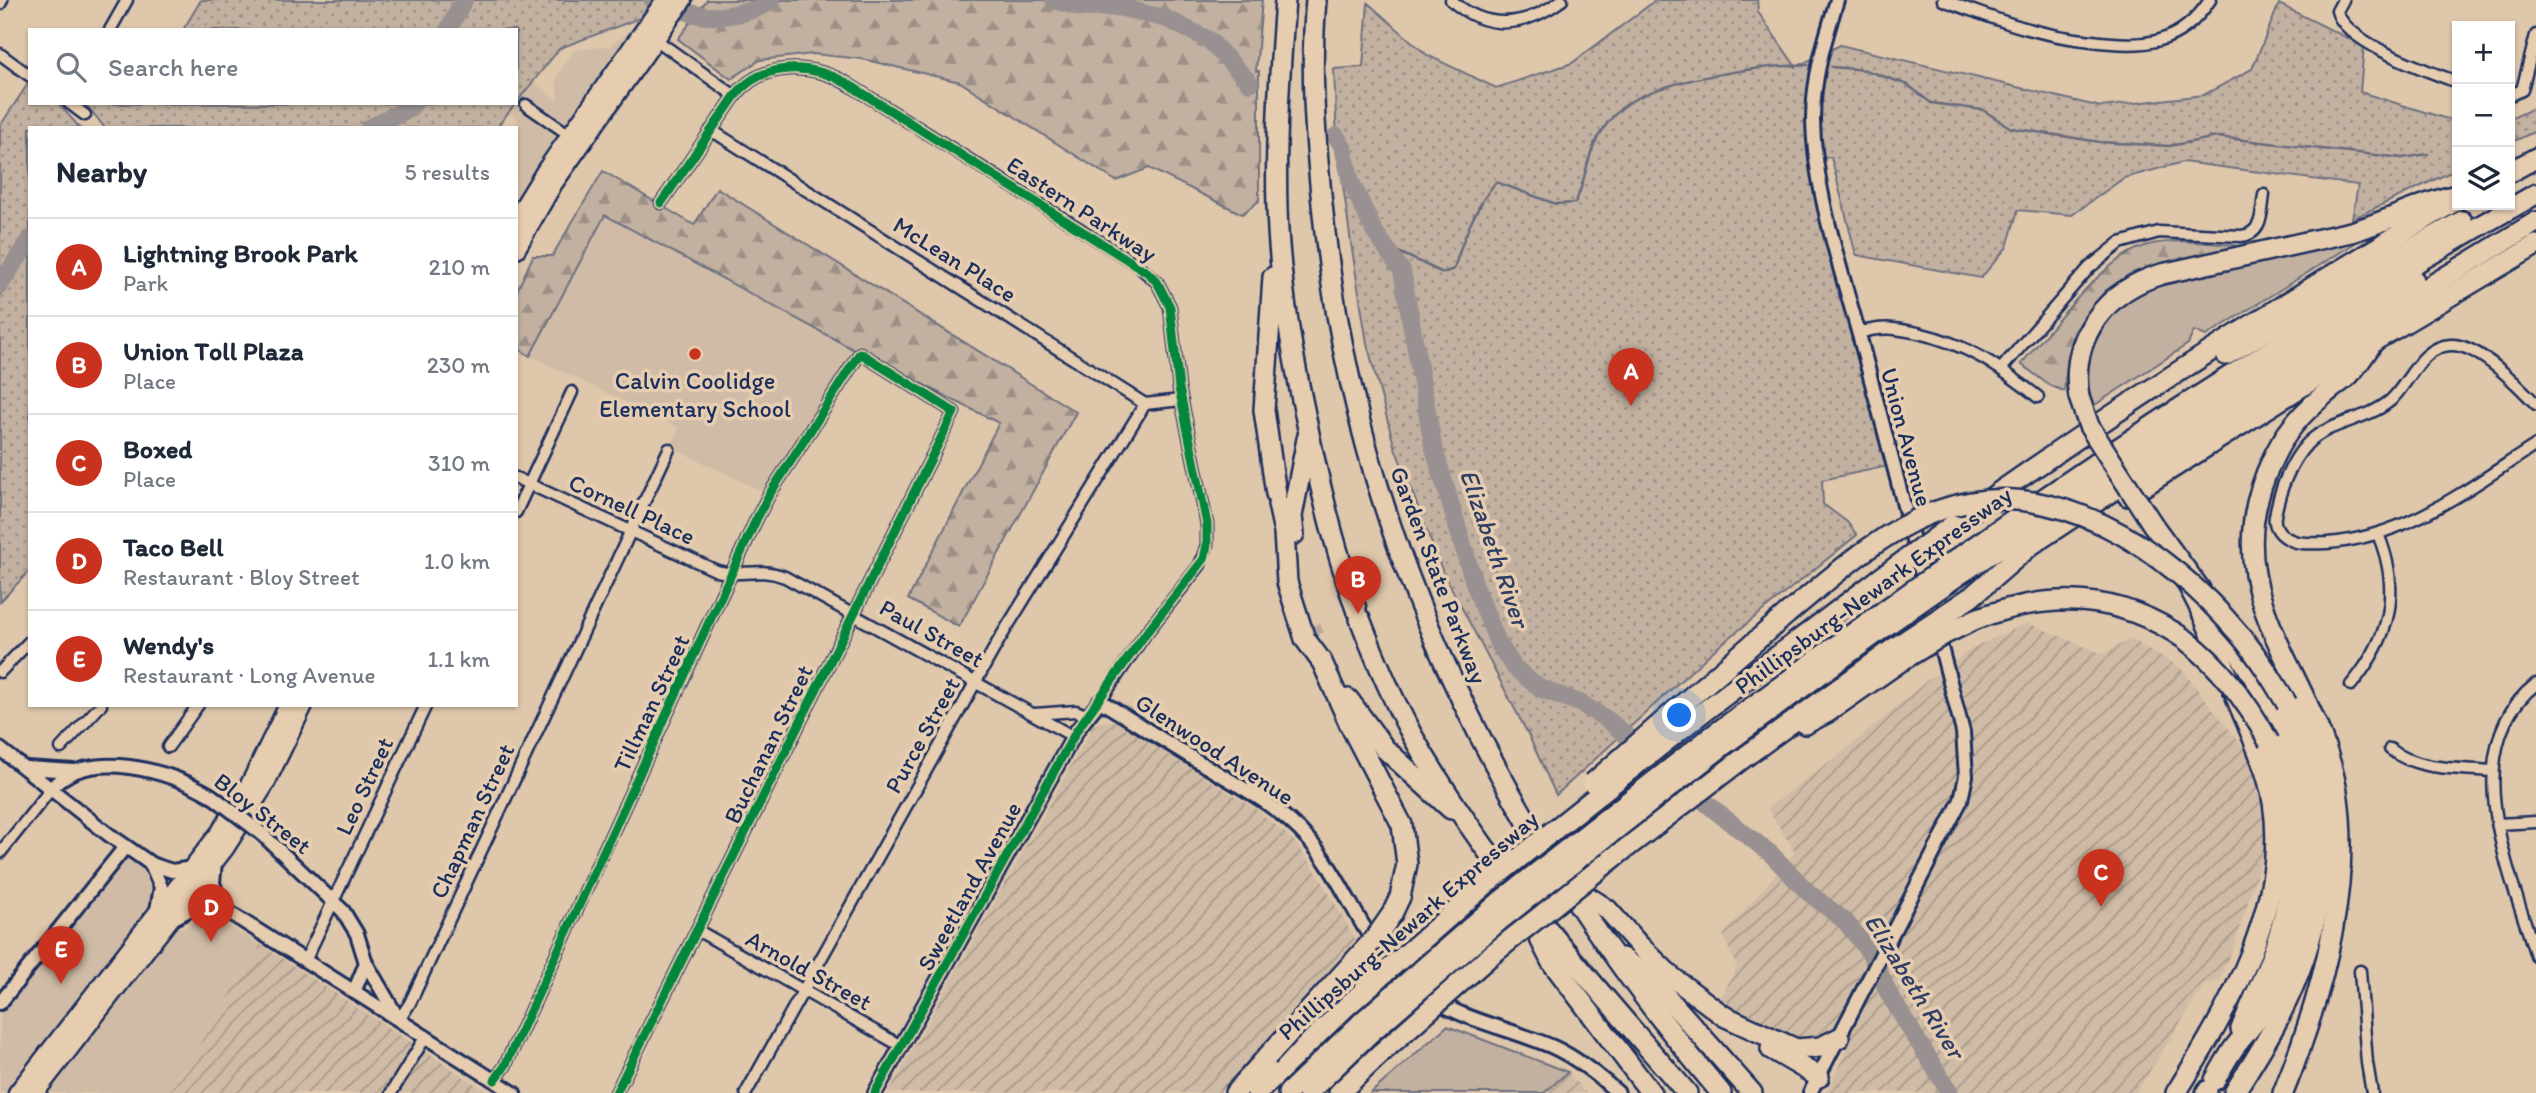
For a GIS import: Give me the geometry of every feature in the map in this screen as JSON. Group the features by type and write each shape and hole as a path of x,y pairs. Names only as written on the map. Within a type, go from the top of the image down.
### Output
{"highway":[{"path":"518,244 553,183 656,29 666,0"},
{"path":"518,217 571,136 682,0"},
{"path":"1285,0 1280,58 1277,210 1264,411 1284,533 1285,574 1305,639 1325,668 1385,749 1471,827"},
{"name":"Garden State Parkway","path":"1316,0 1314,71 1318,167 1328,261 1343,353 1359,422 1391,527 1415,593 1457,693 1487,751 1563,881 1662,1022 1721,1093"},
{"path":"2515,169 2536,158"},
{"path":"2515,194 2536,183"},
{"name":"Phillipsburg-Newark Expressway","path":"1288,1093 1719,740 1962,564 2102,458 2367,291 2536,194"},
{"path":"2203,1049 2239,979 2265,908 2274,860 2274,813 2265,771 2211,633 2191,590 2089,426 2079,397 2078,364 2088,331 2108,303 2136,284 2162,274 2351,232 2426,202 2452,196"},
{"name":"Phillipsburg-Newark Expressway","path":"1257,1093 1348,1005 1485,885 1694,719 1878,580 2107,416 2223,341 2452,203"},
{"path":"1277,210 1287,317 1330,530 1358,614 1412,733 1471,827 1511,882 1687,1093"},
{"path":"2001,490 2087,444 2334,290 2485,210"},
{"name":"Phillipsburg-Newark Expressway","path":"1962,564 2257,376 2404,286 2536,211"},
{"path":"1339,1093 1381,1053 1528,926 1746,756 1897,655 1971,597 2031,545 2389,311 2536,222"},
{"path":"1971,597 2374,341 2536,244"},
{"path":"2283,1093 2311,1016 2325,960 2336,906 2340,834 2338,799 2324,744 2270,629 2258,596 2253,561 2254,525 2267,473 2283,441 2320,397 2349,374 2374,341"},
{"path":"1235,1093 1376,937 1400,897 1407,864 1402,825 1358,742 1325,668 1298,581 1292,516 1308,431"},
{"path":"1485,885 1563,808 1787,614 1877,543 1924,516 1976,501 2008,500 2063,509 2095,521 2139,546 2170,567 2207,599 2264,666 2287,704 2310,751 2320,788 2325,839 2321,881 2308,941 2287,1001 2234,1093"},
{"path":"2153,525 2176,552 2202,592 2279,724 2296,766 2304,797 2307,835 2305,873 2291,943 2270,1000 2234,1048 2209,1088"},
{"path":"1897,655 1976,619 2025,603 2079,600 2132,611 2164,626 2186,640 2229,681 2253,713 2269,742 2286,786 2293,858 2283,919 2268,966 2234,1048"},
{"path":"34,1093 160,922 247,790 288,707"},
{"path":"18,1093 160,922 215,861 264,785 302,707"},
{"path":"2176,1093 2239,995 2263,947 2284,884 2291,828"},
{"path":"1563,881 1607,909 1672,977 1814,1085"},
{"path":"1511,882 1550,961 1651,1093"},
{"path":"1609,950 1650,978 1752,1093"},
{"path":"2271,1093 2293,1046 2325,960"},
{"path":"1724,1016 1796,1049 1815,1049 1839,1038"},
{"name":"Phillipsburg-Newark Expressway","path":"1308,1093 1367,1026"}],"street":[{"path":"111,28 127,0"},
{"path":"1451,0 1482,19 1516,22 1539,15 1562,0"},
{"name":"Union Avenue","path":"1814,1085 1961,800 1966,765 1965,744 1958,715 1839,264 1819,176 1813,119 1817,76 1837,0"},
{"path":"1943,0 1958,2 2032,32 2132,45 2159,41 2184,29 2198,17 2210,0"},
{"path":"2343,0 2337,10 2345,25 2389,56 2452,80"},
{"path":"656,29 735,96"},
{"path":"2515,93 2522,90 2536,35"},
{"path":"0,54 28,75"},
{"name":"Eastern Parkway","path":"661,203 747,82 773,70 811,70 835,77 1147,272 1157,282 1170,307 1181,400 1207,524 1206,552 1196,571 1146,633 1100,701"},
{"path":"72,105 85,115"},
{"path":"526,105 571,136"},
{"name":"McLean Place","path":"711,130 1145,404"},
{"path":"2001,369 2089,268 2110,250 2133,238 2159,232 2241,236 2251,234 2259,226 2264,195"},
{"path":"1858,332 1878,327 1940,338 1972,351 2038,397"},
{"path":"2536,404 2513,380 2474,352 2457,345 2434,349 2423,358 2402,389 2388,402 2321,434 2298,454 2288,473 2274,519 2277,529 2284,537 2295,542 2344,541 2378,534 2435,510 2536,445"},
{"name":"Buchanan Street","path":"616,1093 954,412 860,353"},
{"name":"Tillman Street","path":"495,1080 505,1066 769,495 860,353"},
{"path":"518,508 572,392"},
{"path":"1145,404 1181,400"},
{"name":"Purce Street","path":"746,1093 1006,628 1145,404"},
{"name":"Chapman Street","path":"400,1020 669,449"},
{"name":"Cornell Place","path":"518,479 717,571 732,573"},
{"path":"2351,685 2376,650 2389,612 2389,572 2378,534"},
{"name":"Paul Street","path":"732,573 761,570 772,572 854,614 1074,737"},
{"path":"0,672 28,643"},
{"path":"2536,684 2521,697 2507,718 2497,746 2493,771 2497,824 2536,956"},
{"name":"Sweetland Avenue","path":"875,1093 1074,737 1100,701"},
{"name":"Glenwood Avenue","path":"1100,701 1256,796 1300,830 1334,872 1378,950 1412,985 1462,1016 1562,1052 1591,1070 1618,1093"},
{"path":"61,748 99,707"},
{"path":"168,747 197,707"},
{"name":"Leo Street","path":"305,961 425,707"},
{"path":"1031,713 1042,715 1076,712 1088,716"},
{"path":"0,749 125,847 151,864 172,871 194,868"},
{"path":"2390,749 2418,763 2493,771"},
{"name":"Bloy Street","path":"25,768 74,771 99,766 149,770 183,781 212,796 261,833 334,901 354,928 366,963 400,1020"},
{"path":"0,853 60,779 74,771"},
{"path":"2497,824 2536,822"},
{"path":"0,1003 125,847"},
{"path":"215,861 213,883 222,908"},
{"path":"151,864 161,887 160,922 195,906 207,904 222,908"},
{"name":"Bloy Street","path":"222,908 514,1093"},
{"name":"Arnold Street","path":"696,930 901,1046"},
{"path":"354,992 366,963"},
{"path":"2360,971 2372,1093"},
{"path":"391,1093 426,1036"}],"shaded area":[{"path":"634,29 518,197 518,126 514,126 518,120 509,113 534,82 558,101 556,77 574,50 609,46"},
{"name":"Calvin Coolidge Elementary School","path":"605,215 853,345 860,353 769,495 671,447 679,428 530,356"},
{"path":"2028,623 2103,654 2131,639 2181,668 2249,755 2256,771 2266,816 2266,845 2235,943 2219,981 2205,984 2136,1093 1826,1093 1852,1038 1795,1042 1718,1003 1737,967 1723,935 1795,852 1767,808 1845,750 1928,680 1978,645"},
{"path":"1102,721 1114,721 1256,809 1294,841 1318,874 1356,940 1220,1093 888,1093 1093,726"},
{"path":"125,847 151,864 160,898 18,1093 0,1093 0,1004"},
{"path":"199,917 218,920 261,945 169,1093 34,1093 165,926 185,928"},
{"path":"261,945 489,1093 169,1093"},
{"path":"1568,1072 1586,1093 1544,1093"}],"green space":[{"path":"201,0 653,0 640,18 560,48 518,100 518,28 184,28"},
{"path":"707,0 1262,0 1256,71 1259,71 1259,201 1242,214 1149,168 1116,181 960,82 862,59 813,54 760,60 731,79 678,39"},
{"path":"1656,0 1757,0 1758,12 1796,67 1840,45 2101,107 2204,95 2252,69 2279,4 2364,46 2360,92 2452,120 2452,171 2352,219 2358,185 2183,162 2124,178 2072,215 2018,210 2007,247 1981,278 1856,255 1831,157 1817,159 1893,465 1822,480 1823,504 1847,522 1857,535 1713,651 1556,795 1528,734 1442,570 1394,445 1367,343 1351,243 1337,142 1334,69 1363,67 1368,3 1427,55 1496,88 1572,63"},
{"path":"28,84 28,105 60,105 78,126 28,126 28,572 0,602 0,126"},
{"path":"87,105 514,105 498,126 103,126"},
{"path":"2536,107 2536,131 2515,141 2515,117"},
{"path":"603,171 694,225 717,188 1076,412 959,627 908,599 999,423 860,353 605,215 530,356 518,348 518,289 533,256 552,256"},
{"path":"2359,238 2360,240 2206,336 2194,331 2188,344 2090,408 2085,374 2090,345 2114,308 2147,286"},
{"path":"2180,241 2234,245 2238,249 2158,265 2130,274 2105,291 2074,332 2064,391 2049,385 2021,364 2077,298 2110,266 2147,245"},
{"path":"1447,1026 1568,1072 1544,1093 1371,1093"}],"waterway":[{"name":"Elizabeth River","path":"449,28 464,0"},
{"name":"Elizabeth River","path":"653,0 707,16 750,11 772,0"},
{"name":"Elizabeth River","path":"1054,0 1082,8 1119,7 1167,19 1209,40 1250,83"},
{"path":"1384,245 1443,273 1454,269 1470,223 1496,182 1556,204 1575,203 1598,137 1612,118 1630,102 1668,86 1716,75 1808,65"},
{"path":"1832,67 1865,70 1908,85 1931,103 1983,110 2011,128 2100,142 2169,146 2217,137 2402,158 2428,154"},
{"name":"Elizabeth River","path":"373,126 412,105"},
{"name":"Elizabeth River","path":"1336,136 1343,147 1351,182 1374,231 1402,271 1433,445 1475,586 1498,643 1514,667 1528,679 1542,689 1580,703 1608,720 1771,854 1809,893 1846,922 1870,953 1890,996 1950,1093"},
{"name":"Elizabeth River","path":"0,285 28,242"}],"tunnel":[{"path":"1311,627 1315,636"}],"cycle path":[{"path":"661,203 735,96 746,85 773,71 804,69 819,72 848,84 1147,272 1157,282 1170,307 1179,388 1207,524 1204,559 1146,633 1077,730 875,1093"},
{"path":"495,1080 505,1066 756,520 769,495 860,353 954,412 616,1093"}],"place":[{"name":"Calvin Coolidge Elementary School","path":"695,354"},
{"name":"Lightning Brook Park","path":"1631,406"},
{"name":"Union Toll Plaza","path":"1358,614"},
{"name":"Boxed","path":"2101,907"},
{"name":"Taco Bell","path":"211,942"},
{"name":"Wendy's","path":"61,984"}]}
